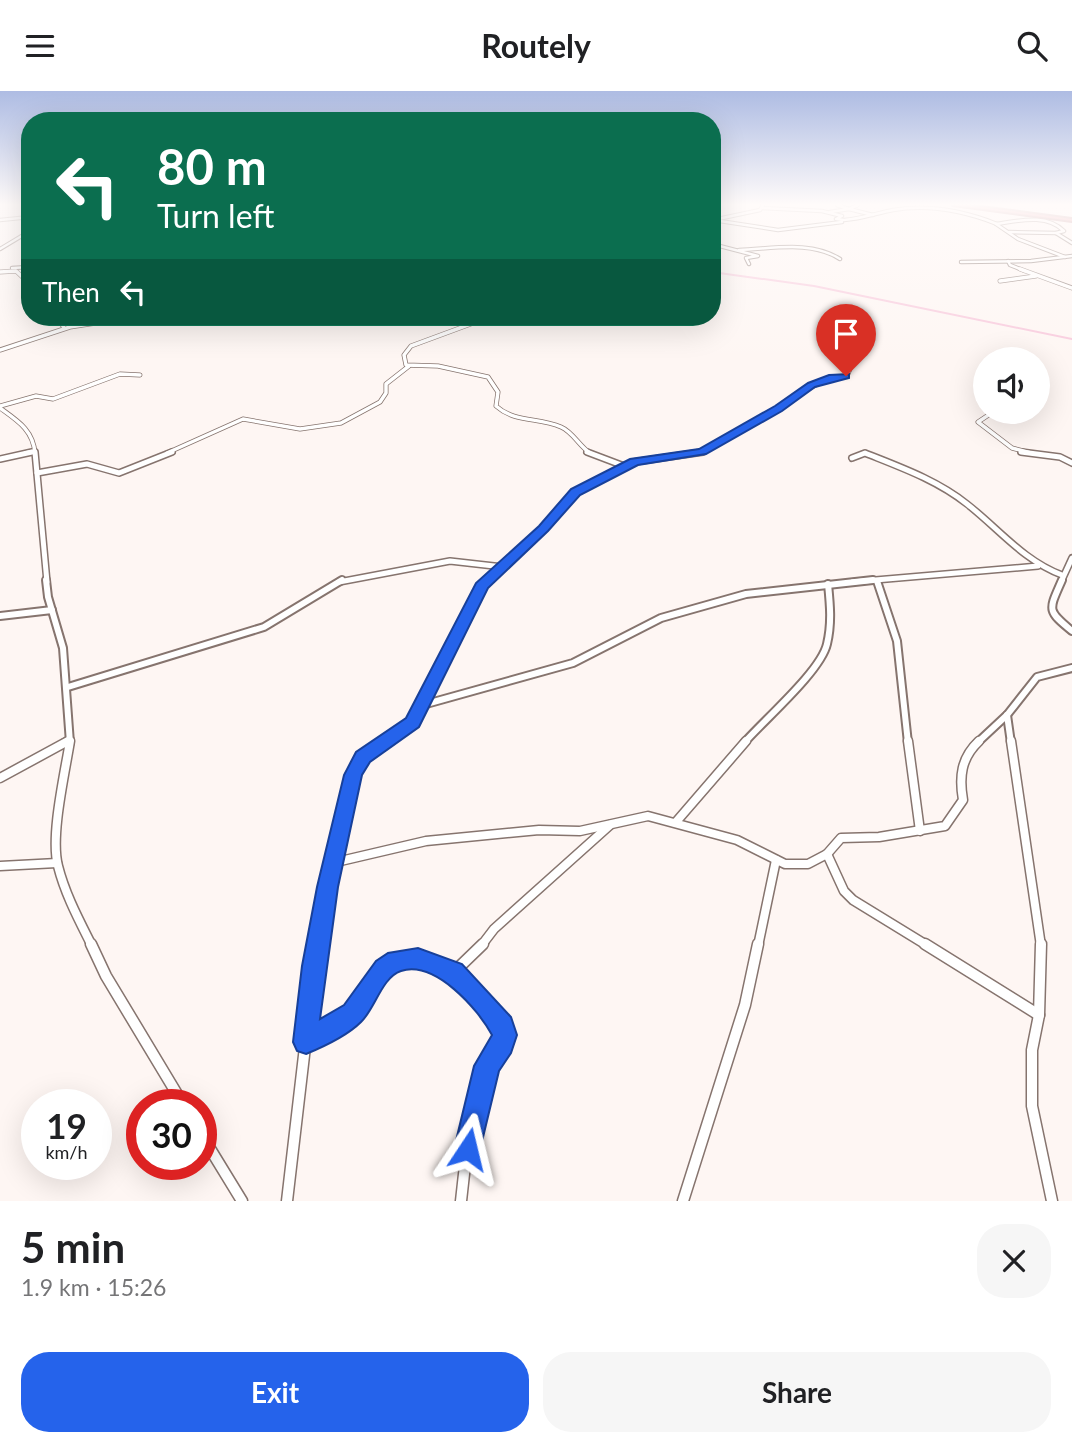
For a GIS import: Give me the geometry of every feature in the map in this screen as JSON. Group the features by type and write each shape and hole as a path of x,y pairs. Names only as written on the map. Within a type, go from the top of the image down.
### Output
{"street":[{"path":"749,264 746,258 753,257"},
{"path":"961,262 1069,257"},
{"path":"1008,261 1010,265 1072,288"},
{"path":"0,270 21,268"},
{"path":"0,270 21,268"},
{"path":"12,269 21,274"},
{"path":"1000,281 1038,275"},
{"path":"0,350 77,326"},
{"path":"409,366 404,358 411,346 465,326"},
{"path":"287,1201 313,966 344,802 363,757 413,723 419,706 450,654 481,586 544,529 575,492 624,466 702,452 779,408 812,385 829,378 847,376 855,359"},
{"path":"37,473 77,463 104,465 119,473 243,419 300,429 341,423 380,402 386,393 386,384 409,366 438,366 488,377 498,392 496,406 501,411 523,420 560,427 570,433 582,448 624,466"},
{"path":"0,407 36,395 53,399 123,374 140,375"},
{"path":"0,407 31,432 35,451 46,584 63,648 68,687 69,740 58,824 57,863 72,906 106,976 174,1089"},
{"path":"983,424 992,428 1002,442 1027,454 1065,459 1072,463"},
{"path":"0,459 35,451"},
{"path":"852,458 865,453 918,474 964,501 1038,566 1062,575"},
{"path":"1072,558 1062,575 1050,611 1072,631"},
{"path":"68,687 264,627 345,578 450,561 503,567"},
{"path":"419,706 573,663 671,614 764,590 1038,566"},
{"path":"877,580 894,627 906,702 908,774 920,831"},
{"path":"676,822 751,734 796,690 827,647 831,618 828,584"},
{"path":"0,616 52,610"},
{"path":"332,863 426,841 539,829 580,831 648,816 737,841 776,860 808,864 827,853 841,838 920,831 945,826 963,800 960,769 972,748 1007,715 1037,677 1072,669"},
{"path":"1007,715 1041,941 1039,1014 1032,1050 1032,1106 1052,1201"},
{"path":"0,778 69,740"},
{"path":"454,972 480,948 494,929 612,824"},
{"path":"827,853 844,891 853,900 1039,1014"},
{"path":"683,1201 745,1005 776,860"},
{"path":"0,866 57,863"},
{"path":"306,1042 352,1014 384,969 396,961 418,959 454,972 502,1026 504,1035 502,1044 487,1066 476,1107 461,1201"},
{"path":"217,1160 242,1201"}],"waterway":[{"path":"721,273 814,286 1072,339"}],"route":[{"path":"468,1149 487,1066 502,1044 504,1035 502,1026 454,972 418,959 396,961 384,969 361,1005 352,1014 306,1042 313,966 332,863 339,842 344,802 353,775 363,757 413,723 434,678 450,654 481,586 522,546 544,529 575,492 628,464 702,452 779,408 812,385 829,378 846,376"}]}
